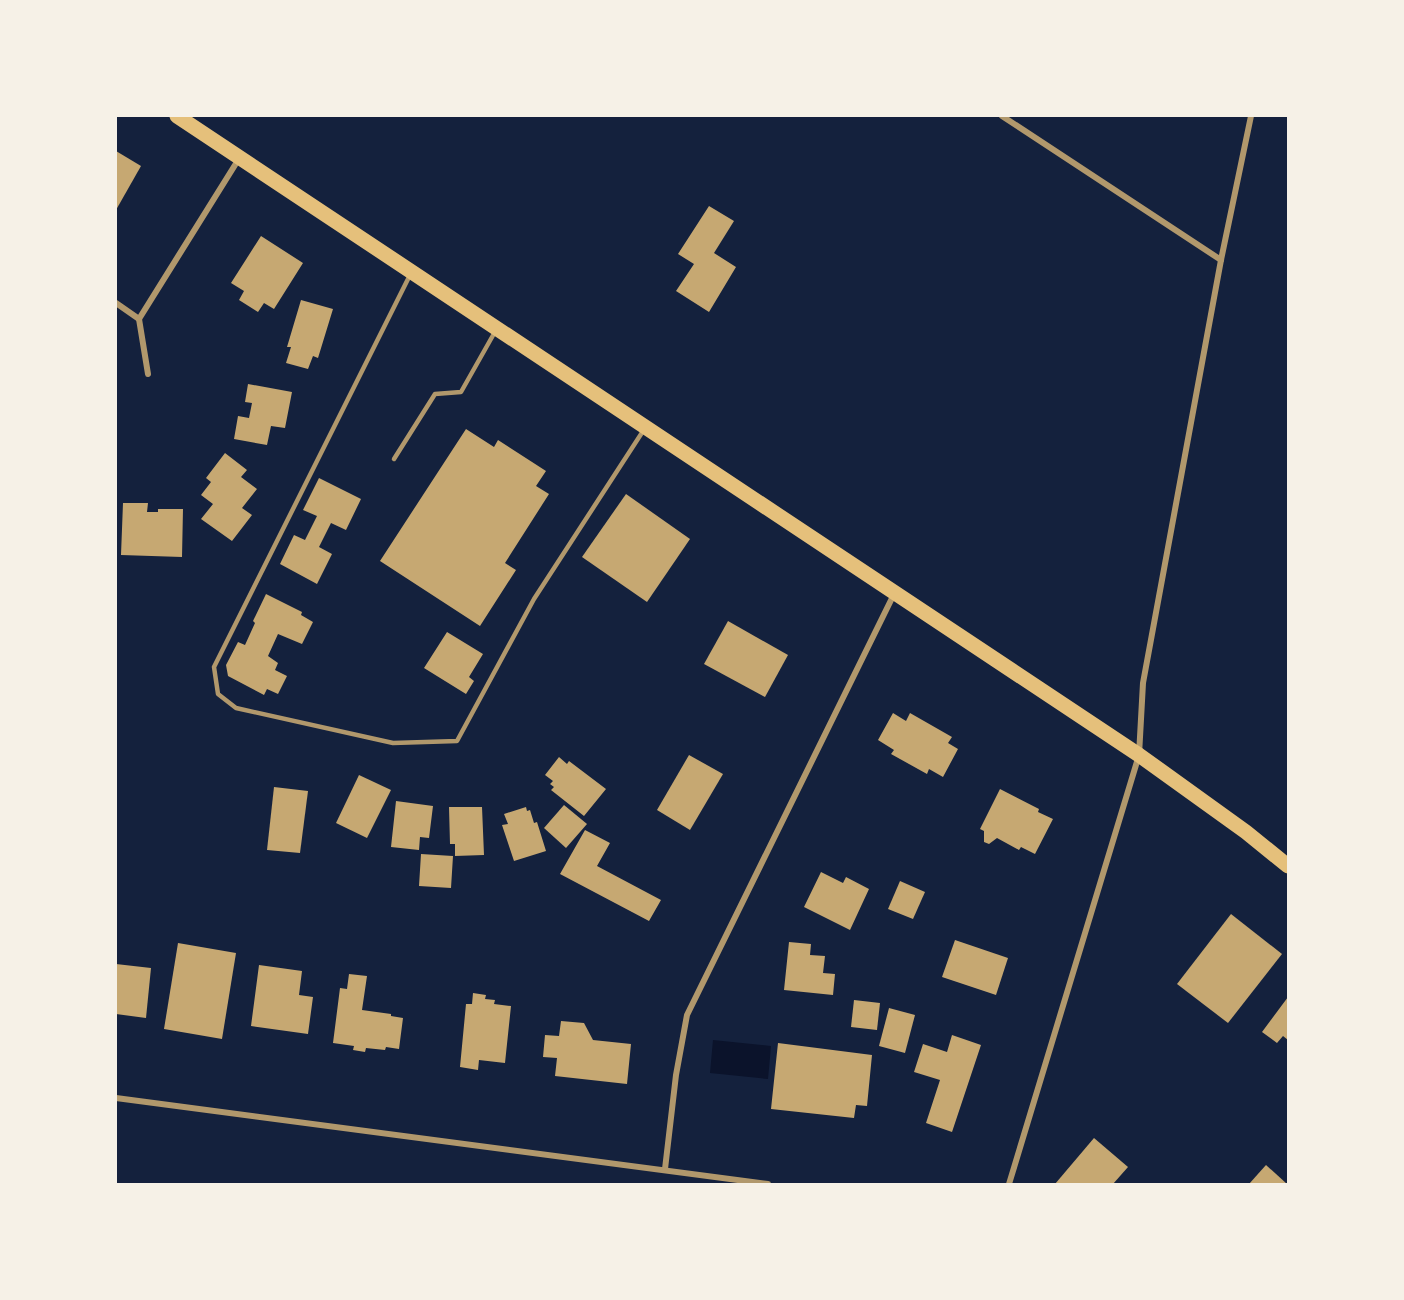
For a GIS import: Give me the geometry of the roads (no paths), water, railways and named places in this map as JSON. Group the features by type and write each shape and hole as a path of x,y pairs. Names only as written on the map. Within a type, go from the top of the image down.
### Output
{"main road":[{"path":"177,116 1139,755 1246,832 1288,866"}],"street":[{"path":"1002,116 1221,260"},
{"path":"1009,1185 1139,755 1143,683 1221,260 1251,116"},
{"path":"148,374 139,319 240,156"},
{"path":"116,303 139,319"},
{"path":"665,1169 676,1075 687,1015 896,592"},
{"path":"116,1098 665,1169 768,1185"}],"lane":[{"path":"412,270 214,667 218,694 236,708 393,743 457,741 534,599 646,427"},
{"path":"394,459 435,394 460,392 497,328"}],"water":[{"path":"713,1040 771,1046 768,1079 710,1073"}]}
